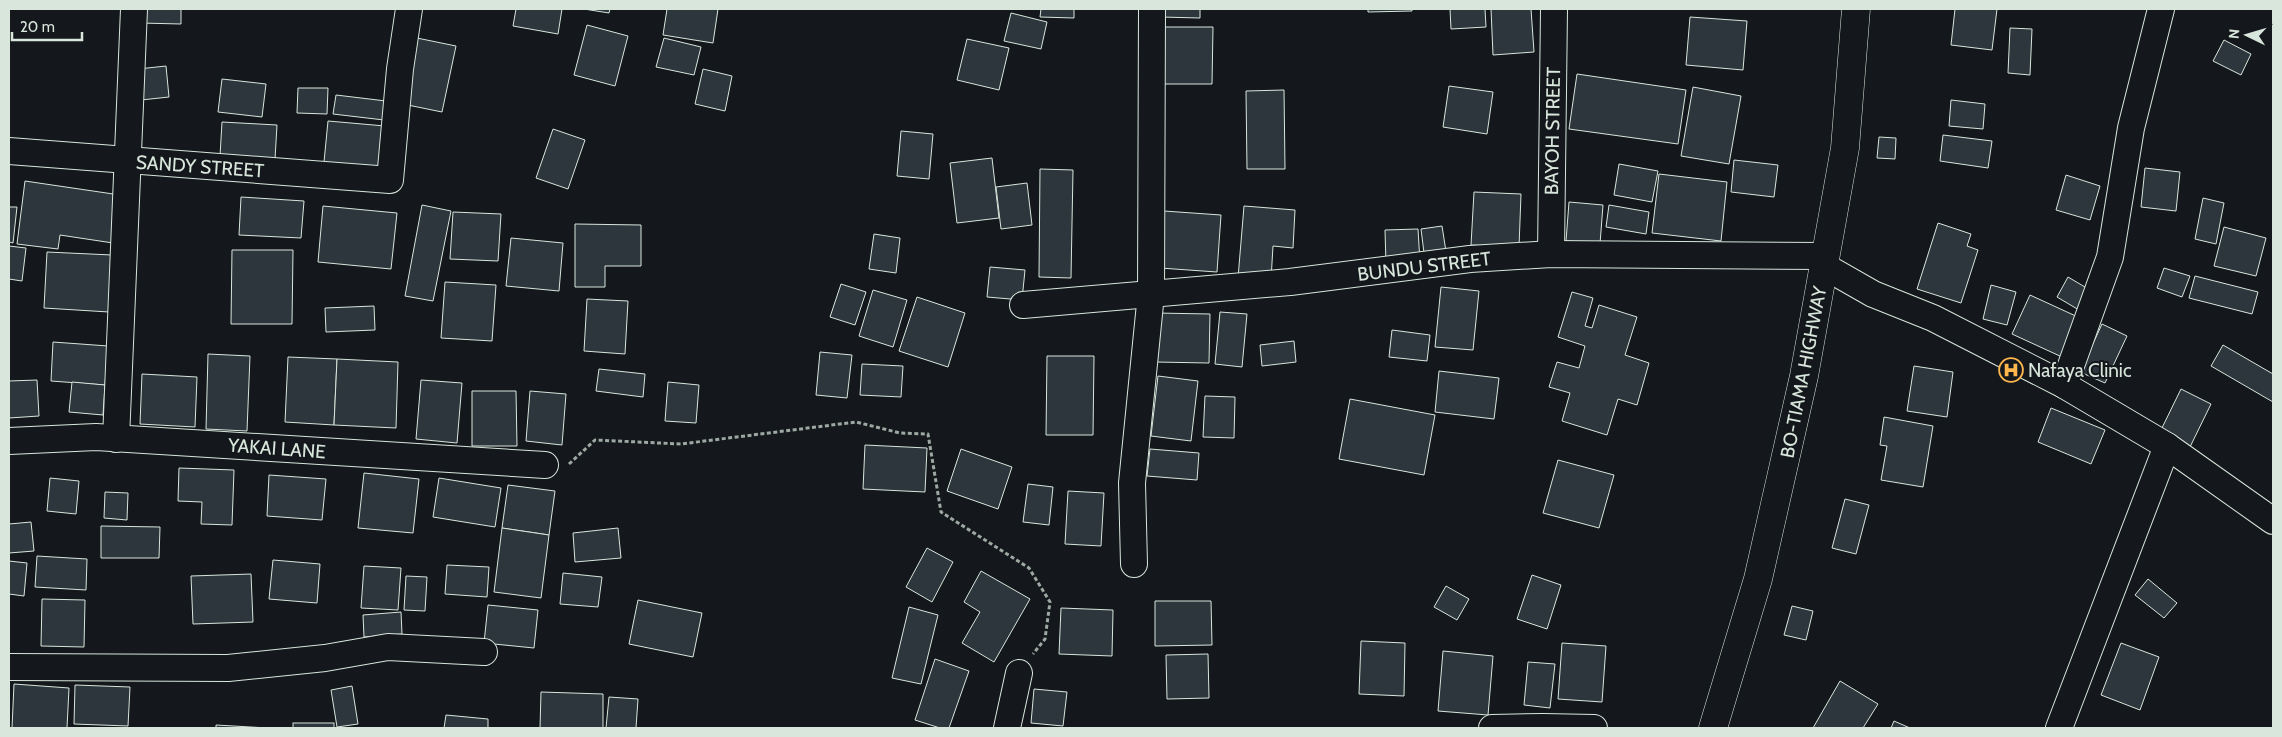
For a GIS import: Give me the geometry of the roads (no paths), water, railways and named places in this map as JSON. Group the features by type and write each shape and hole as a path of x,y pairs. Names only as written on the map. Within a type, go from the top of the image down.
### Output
{"highway":[{"name":"BO-TIAMA HIGHWAY","path":"1713,728 1758,579 1804,376 1845,148 1856,9"}],"street":[{"path":"116,439 134,9"},
{"name":"SANDY STREET","path":"9,151 390,180 400,69 409,9"},
{"path":"1134,564 1132,483 1151,294 1153,188 1152,9"},
{"name":"BAYOH STREET","path":"1551,254 1554,9"},
{"path":"2064,385 2110,257 2131,128 2161,9"},
{"name":"BUNDU STREET","path":"1023,305 1290,282 1470,259 1551,254 1825,261"},
{"path":"1825,261 1873,294 1933,318 2064,385 2167,446 2272,517"},
{"name":"YAKAI LANE","path":"9,441 96,437 544,465"},
{"path":"2059,728 2167,446"},
{"path":"9,667 228,668 326,658 388,647 484,652"},
{"path":"1007,728 1019,672"},
{"path":"1492,728 1544,726 1594,728"}],"place":[{"name":"Nafaya Clinic","path":"2011,370"}]}
